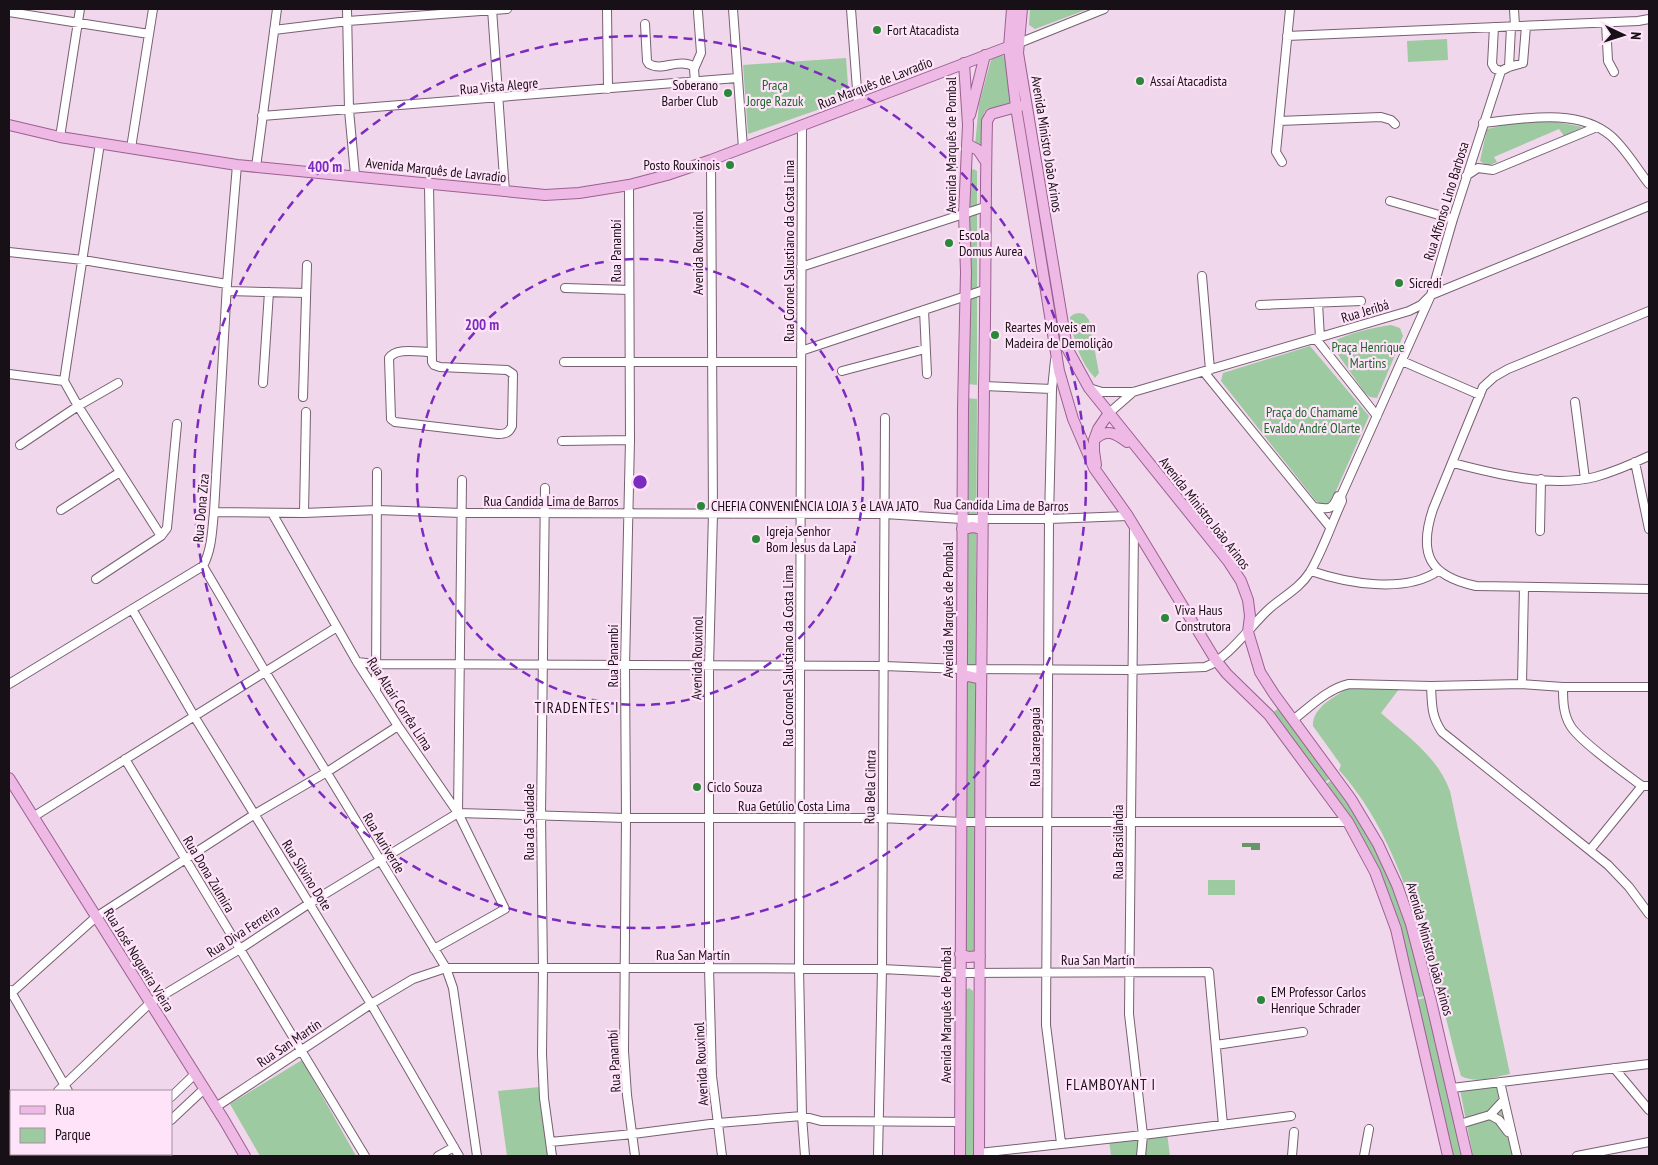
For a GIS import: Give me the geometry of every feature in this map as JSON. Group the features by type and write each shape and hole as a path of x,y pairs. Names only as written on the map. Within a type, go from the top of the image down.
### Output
{"main road":[{"path":"1012,9 1014,45"},
{"path":"1014,45 1022,9"},
{"path":"964,63 1014,45"},
{"name":"Avenida Ministro João Arinos","path":"1014,45 1018,53 1067,348 1089,388 1228,560 1241,581 1248,600 1250,616 1248,632 1260,672 1351,799 1388,864 1411,924 1442,1041 1467,1156"},
{"name":"Avenida Ministro João Arinos","path":"1014,45 1016,107 1055,350 1073,419 1094,468 1128,516 1216,661 1254,699 1280,731 1348,822 1364,852 1383,892 1396,929 1420,1027 1448,1156"},
{"path":"968,125 985,56"},
{"name":"Rua Marquês de Lavradio","path":"710,160 964,63"},
{"name":"Avenida Marquês de Pombal","path":"960,1156 964,214 968,125 964,63"},
{"path":"979,1155 981,524 988,117 997,112 1027,105"},
{"name":"Avenida Marquês de Lavradio","path":"9,125 60,137 237,165 545,195 579,194 629,185 710,160"},
{"path":"967,144 978,150 986,162"},
{"path":"1107,488 1097,468 1094,440 1098,429 1109,413"},
{"path":"1094,440 1103,433 1112,432 1140,452"},
{"path":"962,499 970,501 982,499"},
{"path":"962,524 973,527 981,524"},
{"path":"962,651 981,650"},
{"path":"962,674 968,676 981,674"},
{"path":"1280,731 1293,720"},
{"name":"Rua José Nogueira Vieira","path":"9,778 245,1156"},
{"path":"961,804 968,806 980,803"},
{"path":"961,827 973,831 980,828"},
{"path":"960,954 968,957 980,956"},
{"path":"960,978 968,981 980,978"},
{"path":"1420,1027 1427,1026 1433,1029 1439,1034 1442,1041"},
{"path":"1438,1110 1446,1122 1460,1124"}],"street":[{"path":"60,137 80,9"},
{"path":"131,148 153,9"},
{"path":"256,167 277,9"},
{"path":"346,9 348,21 349,110 355,175"},
{"path":"274,30 348,21 507,9"},
{"path":"607,9 608,89"},
{"path":"733,9 743,148"},
{"path":"851,9 858,103"},
{"path":"1014,45 1104,9"},
{"path":"1282,162 1276,152 1290,9"},
{"path":"1509,67 1514,9"},
{"path":"493,10 505,192"},
{"path":"9,12 149,34"},
{"path":"695,82 695,67 700,53 698,12"},
{"path":"1287,36 1606,23 1649,19"},
{"path":"1606,23 1608,61 1614,72"},
{"path":"645,24 648,64 657,67 684,62 695,67"},
{"path":"1494,27 1492,64 1500,74 1509,67 1523,63 1526,26"},
{"name":"Rua Affonso Lino Barbosa","path":"1216,661 1248,632 1270,608 1300,586 1311,570 1342,502 1341,496 1431,295 1466,177 1500,74"},
{"name":"Rua Vista Alegre","path":"262,116 737,78"},
{"path":"1279,121 1381,117 1391,120 1395,124"},
{"path":"1483,123 1547,117 1572,120 1597,127 1618,144 1649,184"},
{"name":"Rua Coronel Salustiano da Costa Lima","path":"802,125 799,968 802,1116 806,1156"},
{"path":"1466,177 1478,168 1493,170 1597,127"},
{"path":"100,143 64,381 161,536"},
{"name":"Avenida Rouxinol","path":"710,160 713,513 709,666 709,968 712,1076 722,1156"},
{"name":"Rua Dona Ziza","path":"203,566 208,558 211,546 214,512 227,287 237,165"},
{"path":"429,184 432,362 440,367 507,370 513,374 512,426 510,431 498,434 391,420 389,358 392,353 397,352 431,352"},
{"name":"Rua Panambí","path":"629,185 630,440 625,666 624,1051 635,1156"},
{"path":"1390,201 1453,219"},
{"name":"Rua Jeribá","path":"1133,392 1409,311 1420,305 1431,295 1649,206"},
{"path":"801,267 985,207"},
{"path":"9,252 83,260 227,287 269,292 306,293"},
{"path":"303,398 306,265"},
{"path":"1202,276 1207,371 1330,527"},
{"path":"565,288 629,290"},
{"path":"801,351 984,290"},
{"path":"263,383 269,292"},
{"path":"1260,305 1361,301"},
{"path":"1318,303 1318,338 1377,416"},
{"path":"924,310 927,374"},
{"path":"1649,311 1494,376 1483,387 1427,527 1427,543 1430,557 1438,571 1462,583 1476,586 1649,589"},
{"path":"842,371 925,349"},
{"name":"Rua Jacarepaguá","path":"1055,350 1052,388 1049,519 1046,1025 1061,1143"},
{"path":"1402,361 1480,394"},
{"path":"564,362 801,362"},
{"path":"9,374 64,381"},
{"path":"20,445 78,406 118,383"},
{"path":"984,386 1052,388"},
{"path":"1089,388 1102,392 1133,392"},
{"path":"1109,413 1133,392"},
{"path":"1575,402 1586,478"},
{"path":"304,513 306,412"},
{"name":"Rua Bela Cintra","path":"878,1156 882,969 886,514 885,418"},
{"path":"96,580 161,536 167,528 177,424"},
{"path":"562,441 630,440"},
{"path":"1453,463 1498,474 1541,480 1566,480 1595,477 1649,456"},
{"path":"1635,462 1649,529"},
{"path":"61,510 120,472"},
{"path":"376,690 377,472"},
{"path":"458,814 462,480"},
{"path":"1540,531 1541,480"},
{"name":"Rua da Saudade","path":"545,488 541,816 542,1054 544,1098 552,1156"},
{"path":"1314,507 1330,508 1338,496 1341,496"},
{"name":"Rua Candida Lima de Barros","path":"214,512 304,513 377,510 462,513 886,514 962,524"},
{"name":"Rua Altair Corrêa Lima","path":"272,512 358,662 398,726 458,814 505,909 434,948"},
{"name":"Rua Candida Lima de Barros","path":"981,524 1128,516"},
{"name":"Rua Brasilândia","path":"1134,528 1131,670 1129,1014 1143,1135 1141,1156"},
{"path":"9,684 203,566"},
{"name":"Rua Auriverde","path":"203,566 446,968 453,988 477,1156"},
{"path":"1311,570 1355,583 1388,584 1428,578 1438,571"},
{"path":"1522,684 1524,587"},
{"name":"Rua Silvino Dote","path":"132,609 194,716 371,1004 459,1156"},
{"path":"33,817 338,628"},
{"path":"981,674 1048,670 1205,668 1216,661"},
{"path":"358,662 376,664 542,666 884,666 962,674"},
{"path":"1293,720 1325,694 1349,684 1431,686 1522,684 1649,687"},
{"path":"1431,686 1432,714 1442,732 1608,865 1629,887 1649,914"},
{"path":"1562,686 1564,708 1570,726 1584,740 1646,786 1590,850"},
{"path":"66,1088 10,992 96,917 185,858 327,772 398,726"},
{"name":"Rua Dona Zulmira","path":"125,759 366,1156"},
{"name":"Rua Getúlio Costa Lima","path":"458,814 626,818 882,818 961,827"},
{"name":"Rua Diva Ferreira","path":"66,1088 150,1003 240,949 380,860 458,814"},
{"path":"980,828 1047,822 1348,822"},
{"name":"Rua San Martín","path":"216,1107 371,1004 413,979 446,968 882,969 960,978"},
{"name":"Rua San Martín","path":"980,978 1046,973 1209,972 1216,1045"},
{"path":"1223,1125 1216,1045 1303,1032"},
{"path":"1452,1088 1649,1064"},
{"path":"1614,1068 1649,1110"},
{"path":"172,1096 195,1074"},
{"path":"1500,1082 1517,1156"},
{"path":"172,1119 204,1089"},
{"path":"1460,1124 1490,1115 1504,1100"},
{"path":"1490,1115 1499,1120 1511,1135"},
{"path":"550,1142 718,1123 802,1116 821,1121 960,1122"},
{"path":"979,1155 1061,1143 1143,1135 1291,1116"},
{"path":"1364,1156 1369,1129"},
{"path":"1292,1156 1294,1132"},
{"path":"1577,1156 1597,1154 1649,1142"},
{"path":"438,1156 454,1147"}],"green space":[{"path":"1030,9 1088,9 1035,29 1029,25"},
{"path":"1447,39 1448,60 1408,62 1407,41"},
{"path":"997,55 1003,55 1005,59 1011,104 987,109 984,113 983,152 975,145 979,104 991,60"},
{"name":"Praça Jorge Razuk","path":"846,58 849,99 748,134 743,65"},
{"path":"1531,121 1556,122 1583,127 1564,136 1559,129 1494,157 1497,162 1487,166 1480,161 1487,129"},
{"path":"973,169 977,171 977,385 968,384 969,172"},
{"path":"1079,313 1084,314 1089,320 1099,373 1095,378 1081,357 1073,334 1070,317"},
{"name":"Praça Henrique Martins","path":"1391,325 1400,328 1403,336 1377,398 1370,397 1365,393 1330,343 1360,331"},
{"name":"Praça do Chamamé Evaldo André Olarte","path":"1310,346 1369,416 1332,500 1324,506 1316,501 1221,381 1223,373"},
{"path":"967,398 977,399 974,952 964,952"},
{"path":"1347,689 1399,689 1381,713 1430,757 1438,767 1450,791 1510,1074 1479,1080 1461,1076 1437,984 1410,900 1392,854 1369,810 1339,770 1341,765 1313,726 1316,714 1320,708 1330,699"},
{"path":"1280,707 1332,777 1322,784 1271,714"},
{"path":"1334,778 1388,865 1429,995 1415,998 1385,890 1324,786"},
{"path":"1208,880 1235,880 1235,895 1208,895"},
{"path":"969,988 973,991 973,1156 963,1156 964,991"},
{"path":"1429,997 1465,1156 1451,1156 1416,1000"},
{"path":"302,1060 356,1156 260,1156 230,1104"},
{"path":"540,1087 549,1156 507,1156 498,1091"},
{"path":"1499,1087 1514,1156 1473,1156 1460,1090"},
{"path":"1167,1133 1170,1156 1111,1156 1109,1140"}],"shaded area":[{"path":"1242,843 1260,843 1260,850 1242,847"}],"place":[{"name":"Fort Atacadista","path":"877,30"},
{"name":"Assaí Atacadista","path":"1140,81"},
{"name":"Soberano Barber Club","path":"728,93"},
{"name":"Posto Rouxinois","path":"730,165"},
{"name":"Escola Domus Aurea","path":"949,243"},
{"name":"Sicredi","path":"1399,283"},
{"name":"Reartes Moveis em Madeira de Demolição","path":"995,335"},
{"name":"CHEFIA CONVENIÊNCIA LOJA 3 e LAVA JATO","path":"701,506"},
{"name":"Igreja Senhor Bom Jesus da Lapa","path":"756,539"},
{"name":"Viva Haus Construtora","path":"1165,618"},
{"name":"Ciclo Souza","path":"697,787"},
{"name":"EM Professor Carlos Henrique Schrader","path":"1261,1000"}],"district":[{"name":"TIRADENTES I","path":"577,708"},
{"name":"FLAMBOYANT I","path":"1111,1085"}]}
